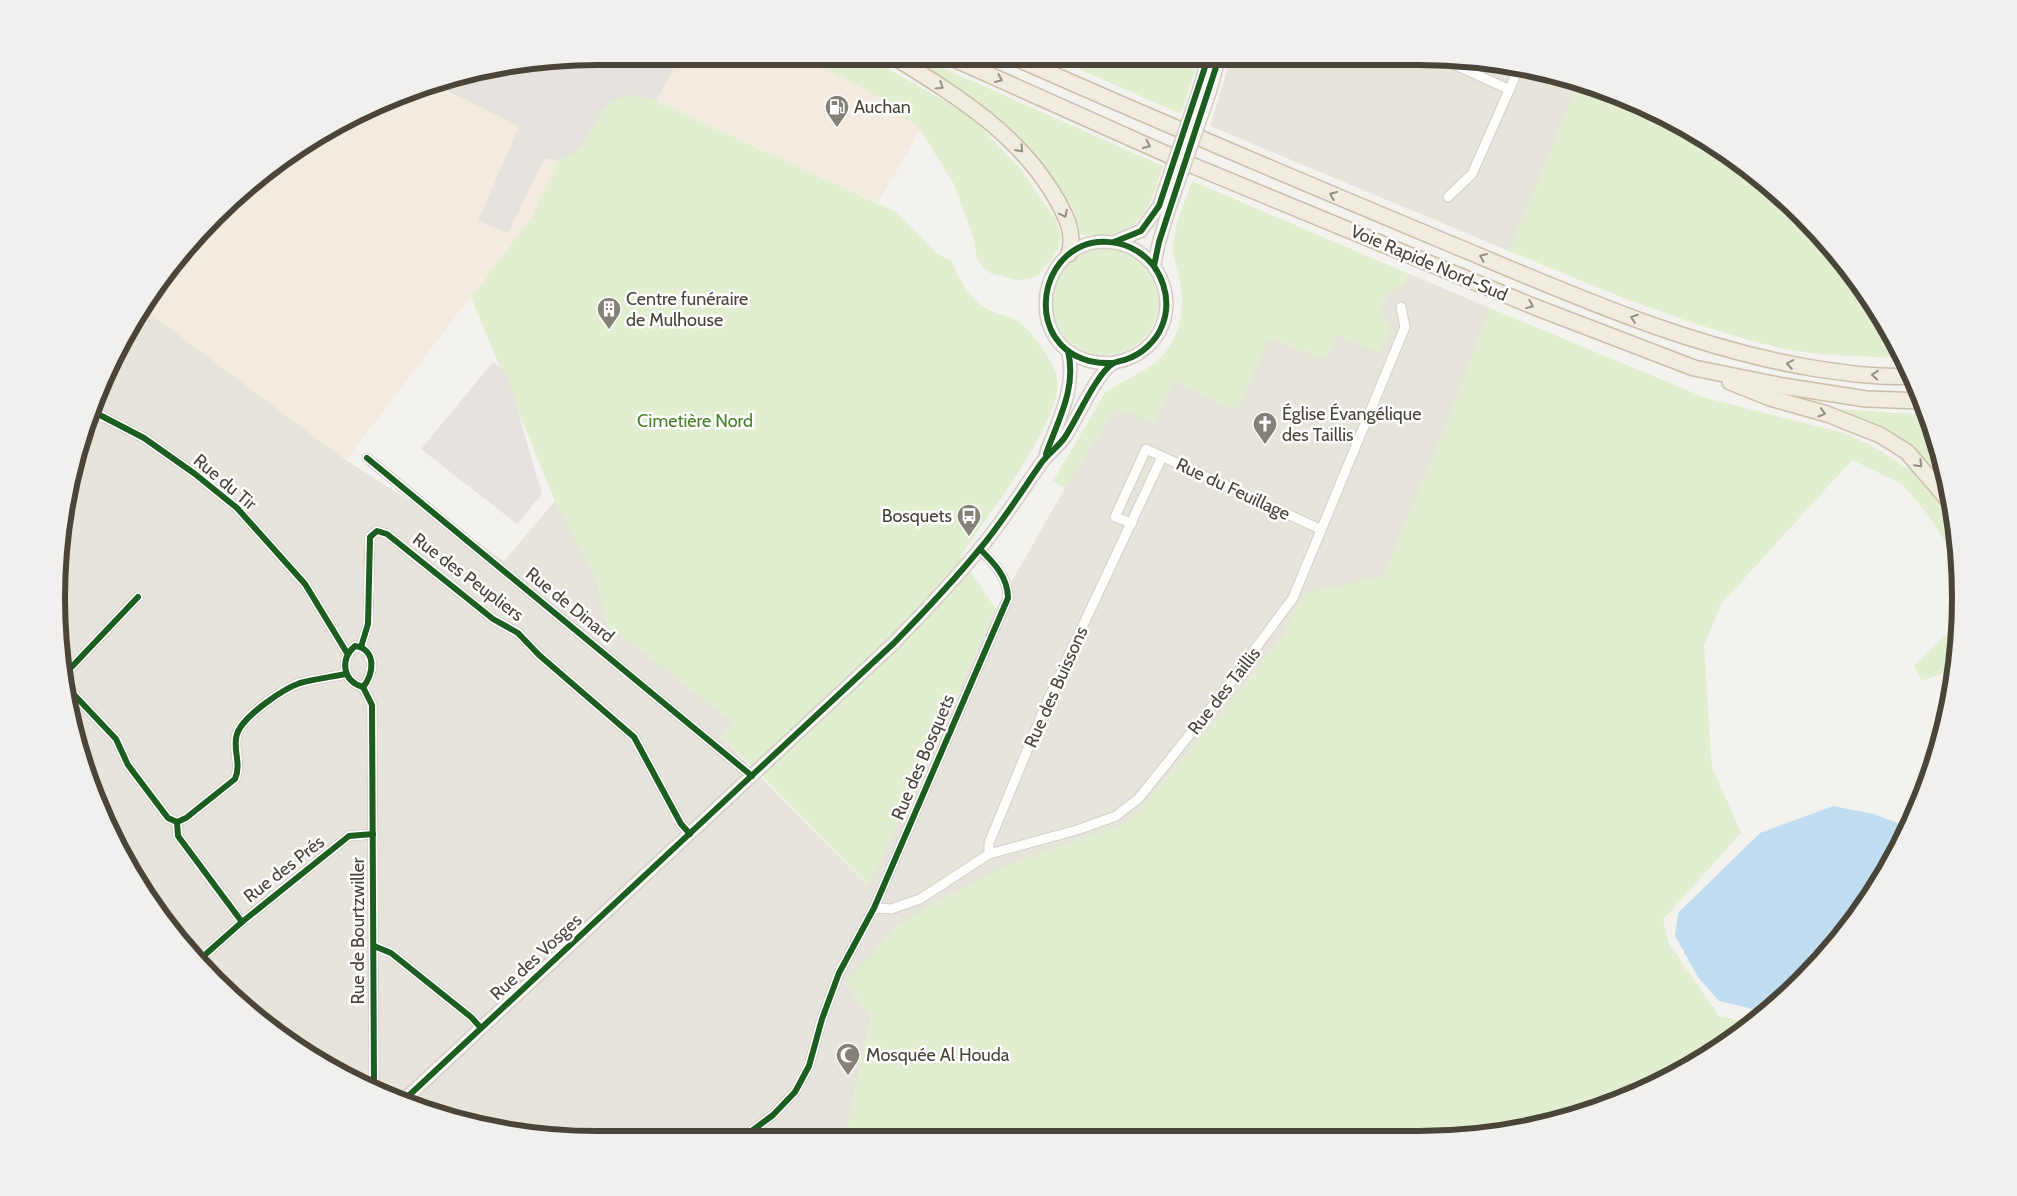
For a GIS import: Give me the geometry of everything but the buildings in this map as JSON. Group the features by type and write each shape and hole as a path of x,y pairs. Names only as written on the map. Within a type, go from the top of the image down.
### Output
{"highway":[{"path":"907,65 962,100 993,124 1011,140 1044,177 1068,222 1072,242 1069,254"},
{"name":"Voie Rapide Nord-Sud","path":"967,65 1184,162 1535,307 1694,368 1783,386 1866,399 1914,401"},
{"name":"Voie Rapide Nord-Sud","path":"1032,65 1194,137 1568,293 1703,343 1774,361 1838,372 1903,376"},
{"path":"1694,368 1770,398 1827,414 1880,435 1907,452 1942,493"}],"main road":[{"path":"1205,89 1207,65"},
{"path":"1154,266 1164,207 1205,89 1216,65"},
{"path":"1114,242 1140,231 1164,207"},
{"path":"1098,242 1114,242 1129,246 1143,254 1154,266 1162,280 1166,295 1166,311 1162,326 1153,340 1142,351 1128,359 1113,363 1097,363 1082,359 1068,350 1057,339 1049,325 1045,302 1049,279 1058,265 1069,254 1083,246 1098,242"},
{"path":"1044,459 1066,403 1072,373 1068,350"},
{"path":"1044,459 1064,438 1090,394 1113,363"},
{"name":"Rue des Vosges","path":"409,1096 894,643 949,586 980,549 1044,459"}],"street":[{"path":"1457,66 1510,90"},
{"path":"1448,197 1472,174 1516,74"},
{"name":"Rue des Taillis","path":"874,908 891,909 920,899 989,854 1100,822 1116,816 1139,798 1279,620 1293,598 1320,529 1406,327 1400,307"},
{"name":"Rue du Tir","path":"98,414 144,438 195,474 237,508 305,584 347,653"},
{"name":"Rue du Feuillage","path":"1132,523 1115,517 1146,448 1320,529"},
{"name":"Rue des Buissons","path":"989,854 988,843 1047,702 1162,457"},
{"name":"Rue de Dinard","path":"367,458 752,776"},
{"name":"Rue des Peupliers","path":"362,647 368,624 370,537 377,531 387,534 493,619 518,633 539,655 634,736 681,824 690,834"},
{"name":"Rue des Bosquets","path":"752,1131 773,1115 795,1092 809,1066 836,980 874,908 1008,598 1008,585 1000,572 980,549"},
{"path":"70,669 138,597"},
{"path":"356,646 362,647 370,655 372,667 369,681 362,687 353,684 346,674 345,664 347,653 356,646"},
{"path":"74,694 116,739 128,765 168,818 177,822 186,818 235,779 239,770 236,734 248,718 280,693 300,684 346,674"},
{"name":"Rue de Bourtzwiller","path":"362,687 372,705 374,1081"},
{"path":"177,822 178,836 242,922"},
{"name":"Rue des Prés","path":"204,956 242,922 350,836 372,834"},
{"path":"374,946 391,953 471,1017 481,1028"}],"shaded area":[{"path":"598,65 820,65 886,101 920,130 878,203 656,101 637,95 619,98 606,106 579,150 558,161 530,219 346,460 149,312 175,274 221,221 274,175 331,136 394,106 460,83 528,70"},
{"path":"675,65 656,101 637,95 619,98 606,106 579,150 558,161 545,158 508,233 478,221 519,126 442,88 494,75 563,66"},
{"path":"1229,65 1454,66 1523,75 1576,89 1509,251 1210,126"},
{"path":"393,106 392,109 376,116 374,115"},
{"path":"1407,273 1490,308 1447,424 1383,577 1304,594 1284,634 1218,718 1128,823 1002,867 846,983 871,1017 847,1131 563,1130 494,1121 460,1113 427,1103 362,1076 331,1060 274,1021 221,975 197,949 175,922 136,864 120,834 93,769 75,702 66,633 66,563 70,528 75,494 93,427 120,362 149,312 346,460 504,561 555,501 597,580 607,624 733,722 722,738 868,886 996,609 1065,488 1116,408 1174,380 1237,410 1269,337 1324,359 1338,335 1391,329 1382,316 1381,306 1390,290 1405,284"},
{"path":"493,362 507,374 542,494 517,524 421,449"}],"green space":[{"path":"820,65 882,65 969,115 1020,168 1056,220 1061,237 1057,251 1039,274 1032,278 1017,280 990,273 983,267 977,258 974,240 954,184 920,130 886,101"},
{"path":"924,65 936,65 1163,166 1148,207 1135,223 1127,229 1116,233 1081,235 1073,208 1030,149 1000,120"},
{"path":"1070,65 1197,65 1181,114"},
{"path":"1576,89 1623,106 1685,136 1743,175 1770,197 1796,221 1842,274 1881,332 1895,358 1808,353 1742,338 1641,304 1509,251"},
{"name":"Cimetière Nord","path":"637,95 656,101 896,212 936,253 952,261 964,286 978,303 1024,326 1036,339 1055,371 1057,378 1056,396 1036,443 960,557 996,609 869,886 766,780 722,738 733,722 607,624 597,580 555,501 471,297 530,219 558,161 579,150 606,106 619,98"},
{"path":"1192,181 1407,273 1405,284 1390,292 1383,302 1383,314 1391,329 1380,353 1338,335 1324,359 1270,337 1237,410 1174,380 1154,423 1116,408 1065,488 1053,481 1105,393 1156,362 1174,338 1181,317 1182,295 1173,244 1178,220"},
{"path":"1105,249 1125,253 1142,265 1154,282 1158,302 1154,322 1142,339 1125,351 1105,355 1085,351 1068,339 1056,322 1052,302 1056,282 1068,265 1085,253"},
{"path":"1490,308 1706,398 1844,433 1876,448 1917,475 1944,506 1950,554 1945,541 1928,515 1902,484 1852,460 1721,604 1704,646 1712,767 1741,833 1663,920 1669,944 1719,1016 1743,1021 1685,1060 1623,1090 1557,1113 1489,1126 1419,1131 847,1131 871,1017 846,982 900,923 1002,867 1128,823 1218,718 1284,634 1304,593 1383,577 1447,424"},
{"path":"1837,409 1919,414 1938,476 1915,453 1836,412"},
{"path":"1951,630 1946,673 1922,681 1914,666"}],"water":[{"path":"1833,806 1874,814 1901,824 1881,864 1842,922 1796,975 1757,1010 1719,1001 1698,977 1675,936 1678,913 1760,833"}],"cycle path":[{"path":"1114,242 1141,231 1159,206 1206,65"},
{"path":"1154,266 1159,242 1217,65"},
{"path":"409,1096 894,643 948,586 987,540 1042,462 1065,437 1093,387 1106,370 1114,363 1138,354 1152,342 1159,332 1165,316 1166,294 1159,274 1146,257 1137,251 1117,243 1096,242 1082,246 1066,256 1055,270 1048,286 1046,304 1048,321 1055,337 1066,350 1083,359 1113,363"},
{"path":"1046,454 1061,416 1068,391 1070,378 1068,351"},
{"path":"98,414 144,438 195,474 237,508 305,584 347,653"},
{"path":"367,458 752,776"},
{"path":"361,647 368,624 370,537 377,531 387,534 493,619 518,633 539,655 634,737 681,824 690,834"},
{"path":"752,1131 773,1115 795,1092 809,1066 822,1019 839,973 874,908 1008,598 1006,583 1003,577 980,549"},
{"path":"70,669 138,597"},
{"path":"355,646 362,648 370,657 371,670 363,687 356,684 347,675 345,663 350,651 355,646"},
{"path":"177,822 186,818 235,779 238,768 237,734 247,719 264,704 300,683 346,674"},
{"path":"363,687 372,705 374,1081"},
{"path":"74,694 116,739 128,765 168,818 177,822"},
{"path":"177,822 178,836 242,922"},
{"path":"204,956 242,922 349,836 373,834"},
{"path":"374,946 391,953 471,1017 481,1028"}],"place":[{"name":"Auchan","path":"837,128"},
{"name":"Centre funéraire de Mulhouse","path":"609,330"},
{"name":"Église Évangélique des Taillis","path":"1265,445"},
{"name":"Bosquets","path":"969,537"},
{"name":"Mosquée Al Houda","path":"848,1076"}]}
